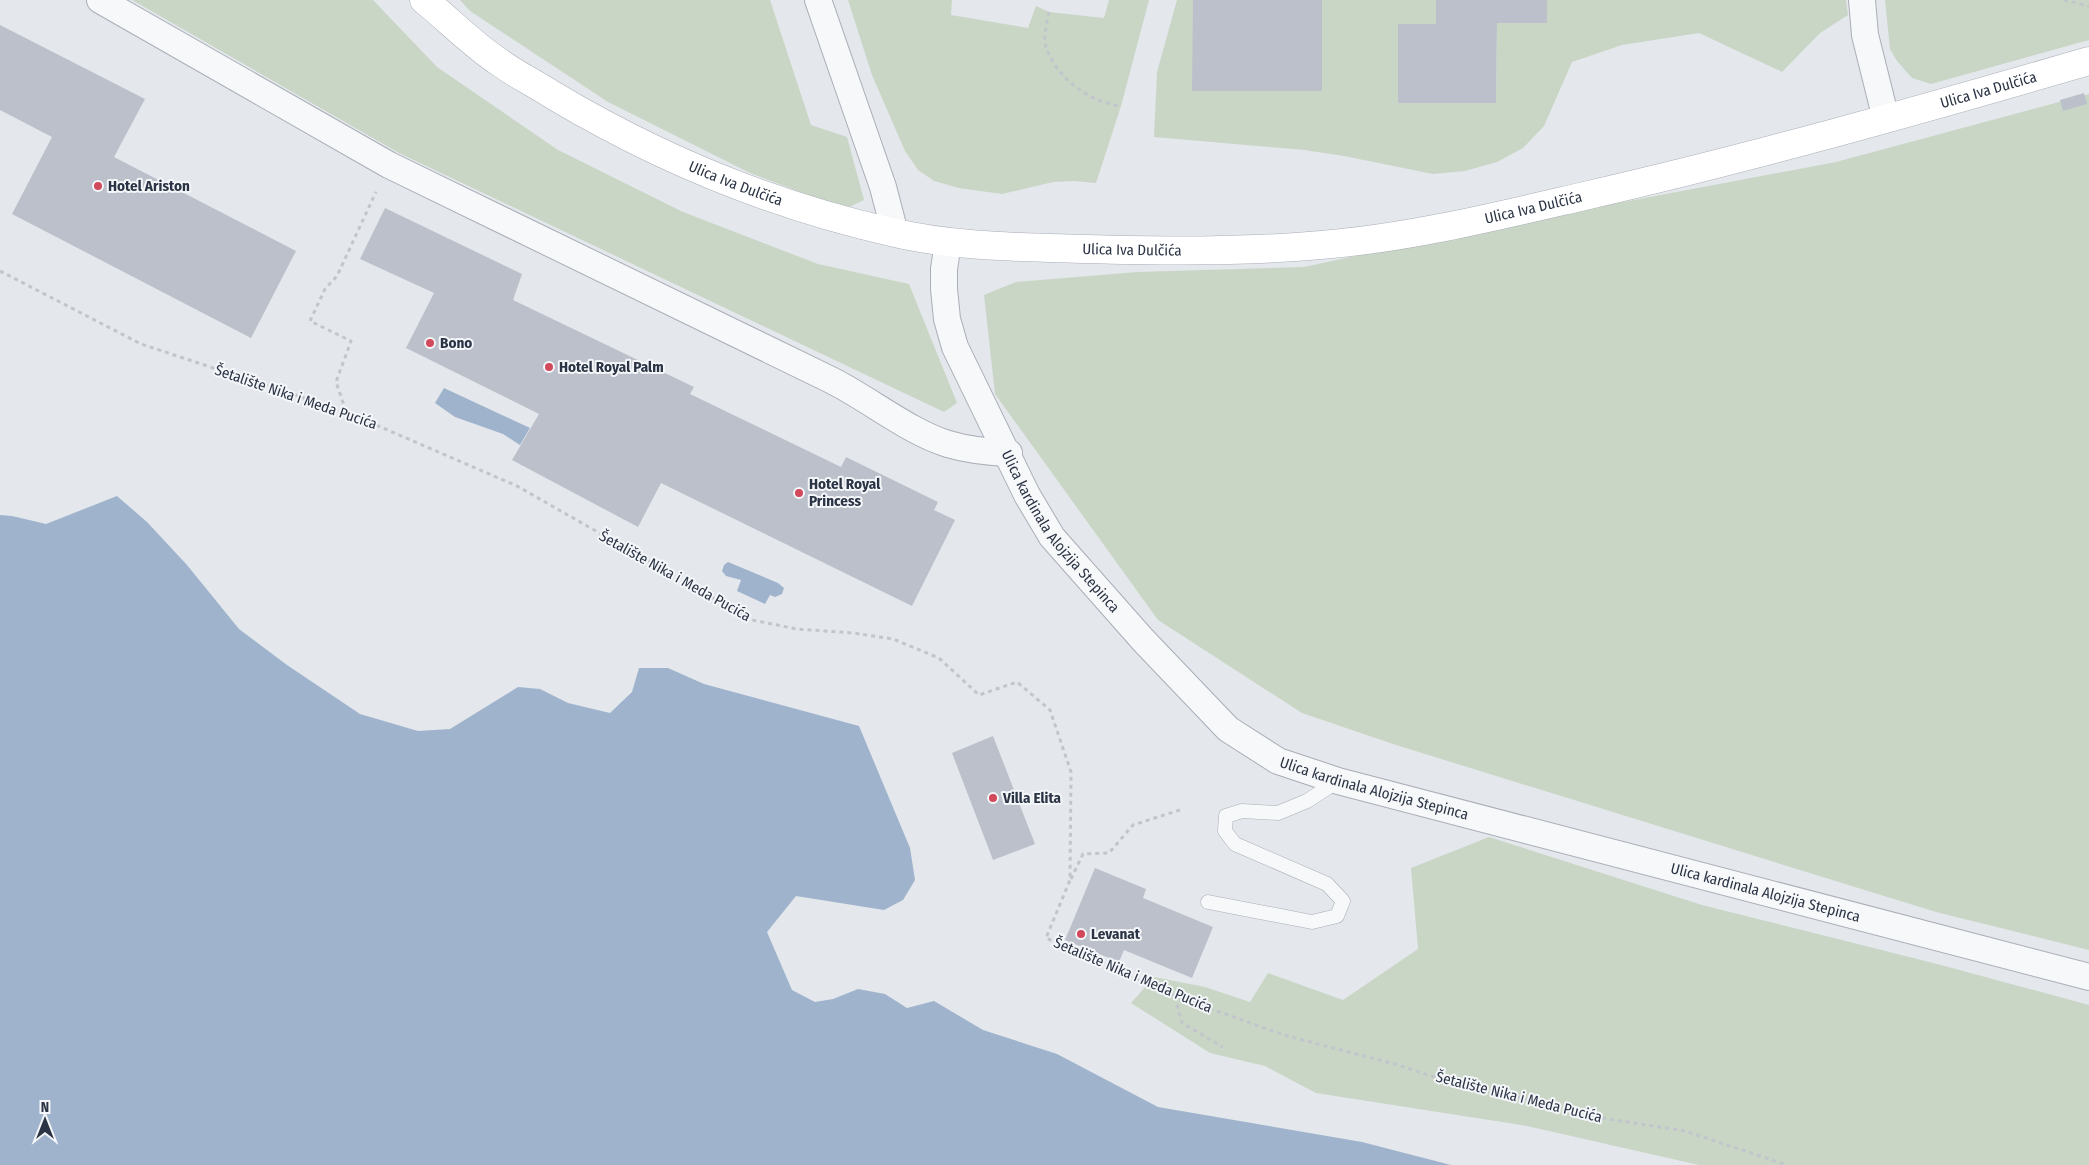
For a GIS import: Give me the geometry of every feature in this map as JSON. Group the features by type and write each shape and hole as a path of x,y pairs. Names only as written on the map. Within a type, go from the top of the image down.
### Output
{"main road":[{"name":"Ulica Iva Dulčića","path":"424,0 498,61 585,114 680,162 754,192 895,233 948,242 1140,251 1230,251 1324,245 1416,233 1636,184 1886,119 2089,61"}],"street":[{"path":"100,0 389,166 859,394 914,429 947,444 973,450 1009,453"},
{"path":"818,0 883,187 895,233"},
{"path":"1862,0 1865,35 1886,119"},
{"name":"Ulica kardinala Alojzija Stepinca","path":"948,242 944,269 947,319 955,347 1009,453 1028,495 1052,538 1143,640 1228,729 1278,761 1338,782 2089,977"}],"lane":[{"path":"1208,902 1312,922 1337,916 1343,901 1327,884 1235,844 1225,831 1226,816 1242,811 1278,814 1307,801 1338,782"}],"path":[{"path":"2064,0 2089,6"},
{"path":"1050,12 1044,35 1046,49 1060,71 1082,92 1106,104 1121,106"},
{"path":"346,412 336,382 352,341 310,320 326,289 337,276 389,166"},
{"name":"Šetalište Nika i Meda Pucića","path":"0,271 141,344 346,412 517,486 752,620 796,629 853,633 893,639 939,658 979,695 1018,682 1050,710 1072,772 1070,880 1046,938 1175,996 1284,1035 1398,1064 1465,1087 1536,1101 1608,1119 1685,1131 1787,1165"},
{"path":"1070,880 1084,854 1110,853 1133,825 1183,809"},
{"path":"1175,996 1182,1023 1223,1047"}],"green space":[{"path":"132,0 373,0 437,67 558,150 683,212 818,264 909,284 957,403 944,412 399,153"},
{"path":"460,0 770,0 811,125 847,137 864,200 845,209 750,173 608,102 470,11"},
{"path":"848,0 952,0 951,15 1028,28 1036,6 1049,12 1104,18 1109,0 1149,0 1121,106 1096,183 1053,182 1002,194 959,188 934,181 918,170 905,151 872,75"},
{"path":"1177,0 1193,0 1193,91 1322,91 1322,0 1436,0 1436,24 1398,24 1398,102 1496,103 1497,23 1547,23 1547,0 1846,0 1848,15 1820,33 1782,72 1699,33 1622,45 1572,62 1544,126 1523,148 1497,162 1465,171 1433,174 1304,150 1154,137 1157,72"},
{"path":"1885,0 2089,0 2089,40 1931,84 1912,78 1897,61 1890,49"},
{"path":"2089,94 2089,950 1936,912 1396,745 1302,713 1158,620 995,394 984,295 1016,282 1137,272 1304,267 1491,227 1836,162"},
{"path":"1489,837 1702,905 1941,965 2089,1005 2089,1165 1699,1165 1527,1126 1316,1093 1265,1066 1210,1053 1131,1003 1154,977 1205,987 1250,1002 1268,973 1343,1000 1418,949 1411,868"}],"water":[{"path":"444,388 530,428 520,445 503,434 455,417 435,403"},
{"path":"117,496 147,522 187,565 239,629 287,665 360,714 418,731 450,729 518,687 540,689 568,703 610,713 632,692 639,668 668,668 704,684 859,726 910,848 915,880 903,900 884,910 796,896 767,932 792,990 815,1002 833,999 858,989 885,994 907,1008 934,1001 983,1030 1057,1054 1158,1107 1362,1142 1451,1165 0,1165 0,515 46,524"},
{"path":"728,562 778,583 784,588 782,594 775,597 770,595 765,604 737,591 741,580 726,576 722,571 724,565"}],"building":[{"path":"1193,0 1322,0 1322,91 1192,91"},
{"path":"1436,0 1547,0 1547,23 1497,23 1496,103 1398,103 1398,24 1436,24"},
{"name":"Hotel Ariston","path":"0,25 145,99 114,157 296,251 251,338 12,214 52,137 0,110"},
{"path":"2084,93 2087,104 2063,111 2060,100"},
{"path":"385,208 522,274 513,300 694,387 690,394 841,467 846,457 938,502 934,510 955,520 912,606 661,483 638,527 512,460 539,414 406,348 434,293 360,259"},
{"name":"Villa Elita","path":"993,736 1035,844 993,860 952,753"},
{"path":"1095,868 1146,889 1143,898 1213,927 1192,978 1124,950 1119,962 1065,940"}],"place":[{"name":"Hotel Ariston","path":"98,186"},
{"name":"Bono","path":"430,343"},
{"name":"Hotel Royal Palm","path":"549,367"},
{"name":"Hotel Royal Princess","path":"799,493"},
{"name":"Villa Elita","path":"993,798"},
{"name":"Levanat","path":"1081,934"}]}
